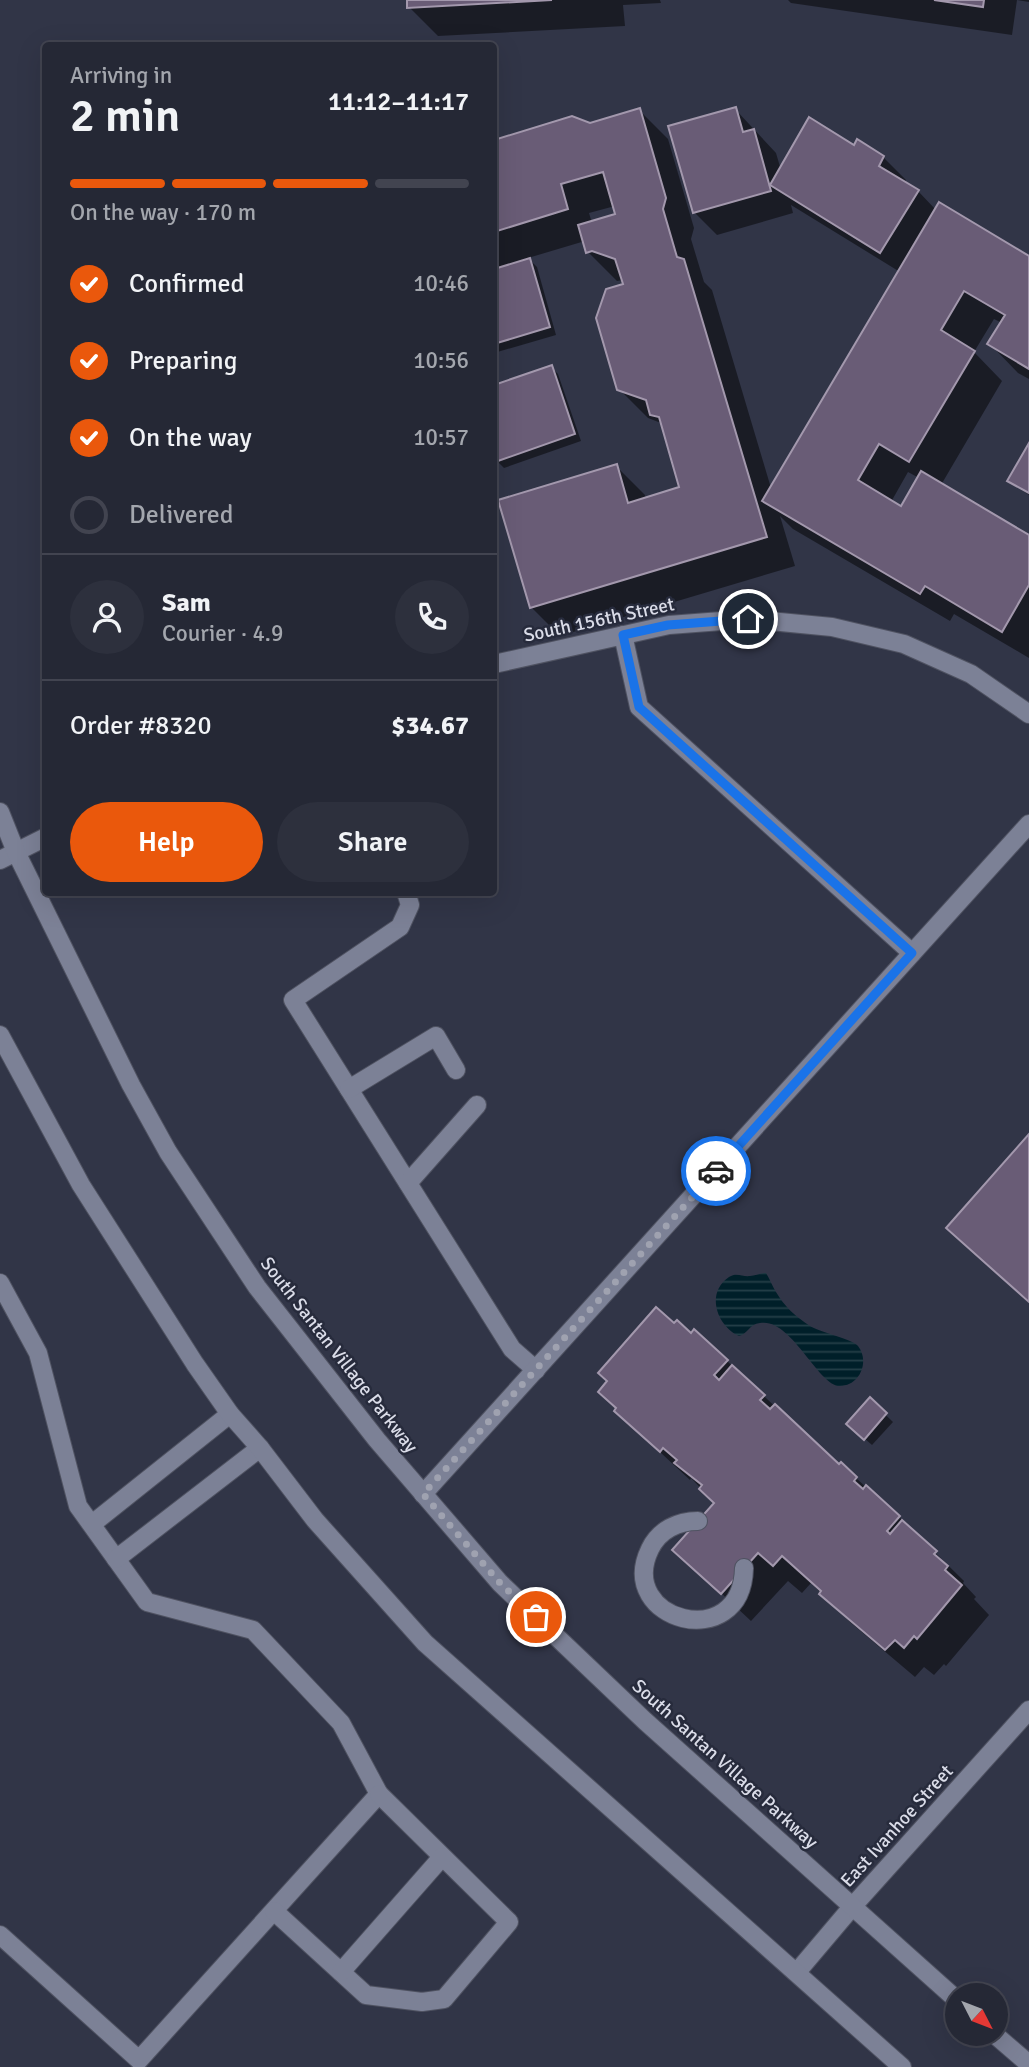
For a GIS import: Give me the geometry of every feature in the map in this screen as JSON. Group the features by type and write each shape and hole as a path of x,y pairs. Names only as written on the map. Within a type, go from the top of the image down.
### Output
{"main road":[{"name":"South 156th Street","path":"497,663 668,625 748,619 832,627 904,644 933,656 971,674 1029,714"},
{"path":"623,635 639,707 912,953"},
{"name":"South Santan Village Parkway","path":"0,812 8,856 168,1152 257,1287 377,1440 500,1583 645,1721 945,1989"},
{"path":"423,1494 1029,824"},
{"path":"8,856 42,838"},
{"path":"408,896 411,905 401,927 293,1000 512,1349 536,1370"},
{"path":"0,1035 81,1185 195,1364 230,1414 260,1448 315,1520 425,1643 902,2067"},
{"path":"349,1089 436,1036 456,1070"},
{"path":"408,1183 477,1105"},
{"path":"0,1283 38,1353 78,1506 147,1602 253,1630 341,1723 379,1794 509,1922 444,1998 422,2002 366,1995 274,1911"},
{"path":"92,1524 230,1414"},
{"path":"116,1559 260,1448"},
{"path":"698,1521 680,1523 664,1531 653,1543 646,1558 644,1573 648,1589 656,1603 668,1614 682,1620 699,1621 714,1617 728,1609 738,1595 744,1579 744,1568"},
{"name":"East Ivanhoe Street","path":"797,1972 1029,1710"},
{"path":"0,1935 143,2063 379,1794"},
{"path":"341,1972 442,1857"},
{"path":"1008,2045 1029,2064"}],"water":[{"path":"766,1273 783,1302 800,1319 815,1329 858,1346 863,1365 853,1382 840,1386 832,1383 793,1340 771,1324 756,1324 739,1336 725,1325 717,1309 716,1300 722,1284 735,1275"}],"building":[{"path":"407,0 552,0 407,8"},
{"path":"934,0 984,0 983,7"},
{"path":"736,107 743,132 754,129 771,191 693,213 668,126"},
{"path":"640,108 666,198 663,209 677,257 684,259 767,537 530,608 498,500 617,464 628,503 679,487 659,417 650,415 646,400 617,390 596,318 606,289 623,284 615,259 592,251 586,253 578,225 615,214 603,172 561,184 568,209 497,231 497,139 572,116 590,123"},
{"path":"809,117 854,145 857,139 884,156 879,166 919,190 880,253 770,185"},
{"path":"939,202 1029,256 1029,369 987,344 1005,315 964,291 941,330 975,351 909,462 879,444 858,480 901,506 921,471 1029,535 1029,585 1002,632 925,586 920,594 762,501"},
{"path":"530,258 550,327 497,343 497,268"},
{"path":"552,365 575,434 497,461 497,384"},
{"path":"1029,443 1029,493 1007,481"},
{"path":"1029,1134 1029,1302 946,1228"},
{"path":"656,1307 674,1323 677,1320 691,1333 694,1329 728,1360 714,1375 719,1380 732,1365 765,1395 760,1400 770,1409 775,1404 839,1464 841,1462 857,1477 854,1481 863,1489 866,1485 900,1516 887,1531 890,1534 902,1520 937,1551 934,1554 948,1566 945,1570 962,1585 917,1639 914,1636 904,1648 895,1640 885,1650 819,1594 821,1591 782,1556 773,1566 758,1553 721,1594 672,1550 714,1503 699,1489 702,1485 674,1463 677,1460 663,1448 660,1452 614,1411 616,1408 598,1392 607,1381 598,1373"},
{"path":"870,1397 887,1413 864,1440 846,1424"}],"way so far":[{"path":"536,1617 500,1583 423,1494 716,1171"}],"route":[{"path":"716,1171 912,953 639,707 623,635 668,625 748,619"}]}
